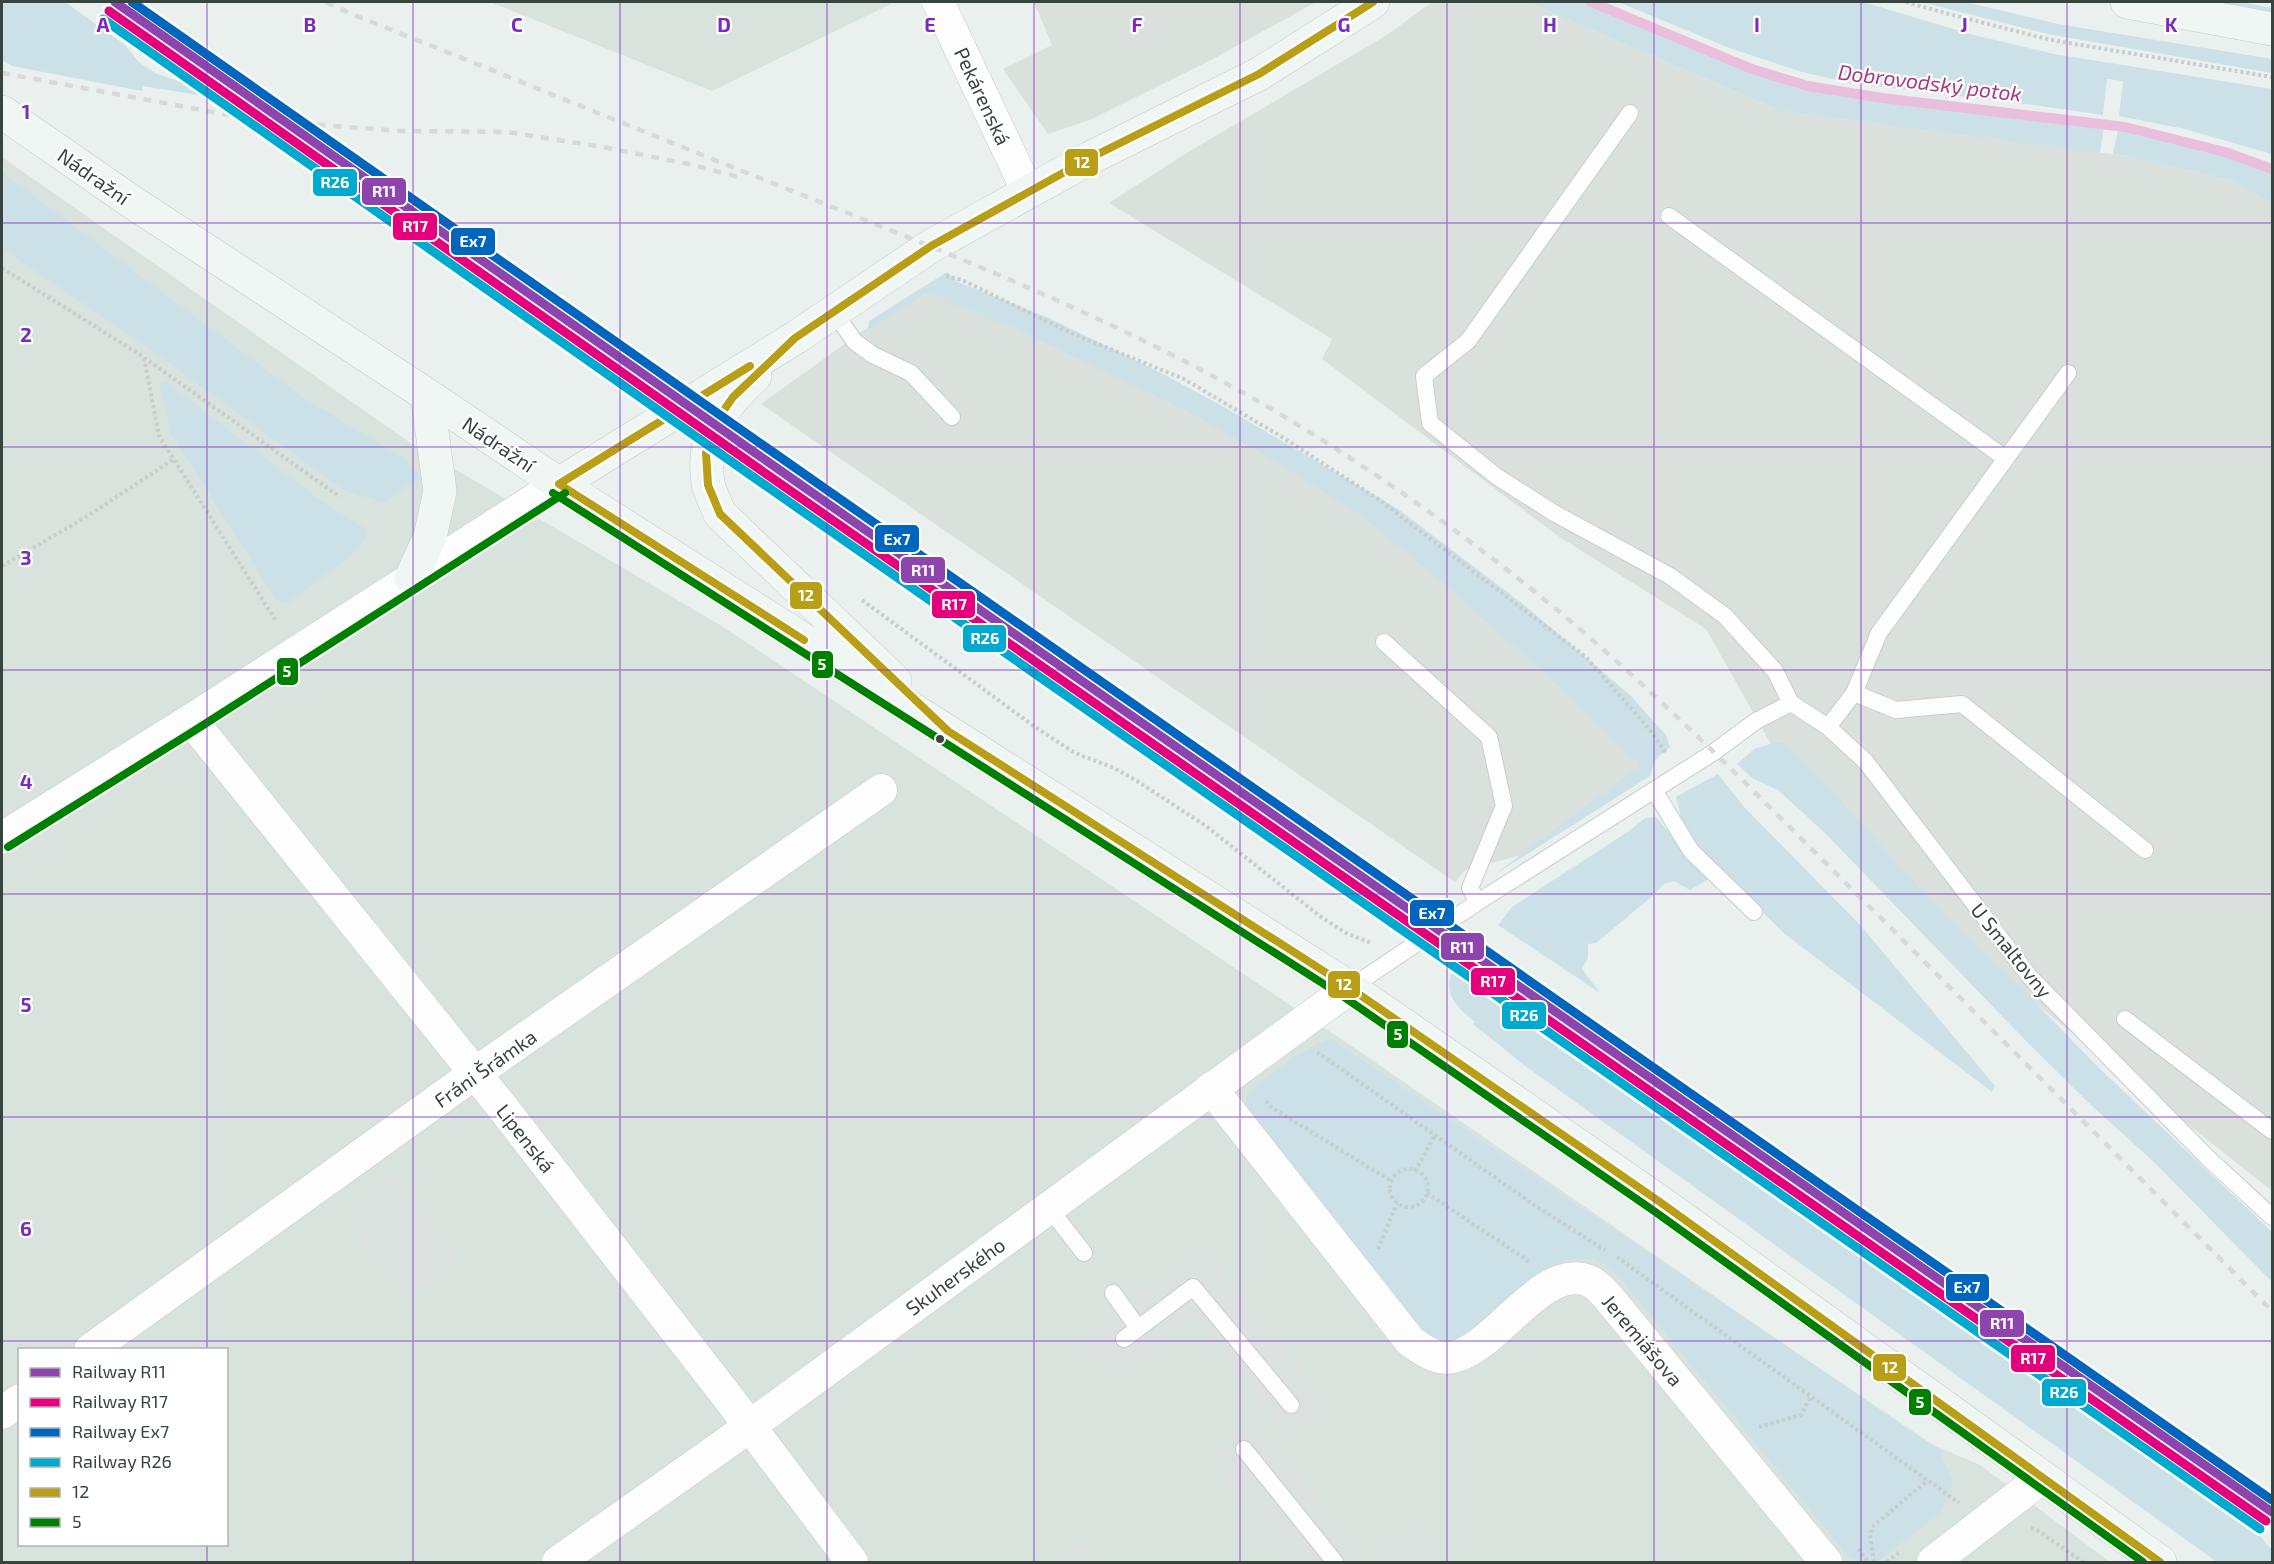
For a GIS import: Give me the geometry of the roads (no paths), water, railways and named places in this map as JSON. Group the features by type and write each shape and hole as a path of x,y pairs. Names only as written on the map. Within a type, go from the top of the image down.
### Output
{"main road":[{"path":"559,484 795,338 931,246 1028,192 1259,74 1373,2"},
{"path":"2127,2 2272,29"},
{"name":"Nádražní","path":"2,112 132,202 428,395 559,484 1350,988 1660,1202 2160,1563"},
{"path":"795,338 733,397 715,423 706,453 708,485 720,514 948,731"},
{"path":"411,578 430,537 440,491 428,395"}],"street":[{"name":"Pekárenská","path":"938,2 1028,192"},
{"path":"2,838 559,484"},
{"name":"Lipenská","path":"191,720 474,1074 749,1426 852,1563"},
{"name":"Fráni Šrámka","path":"93,1348 474,1074 881,789"},
{"name":"Skuherského","path":"558,1563 1350,988"},
{"name":"Jeremiášova","path":"1211,1088 1411,1342 1429,1354 1452,1358 1475,1348 1551,1284 1570,1278 1590,1281 1607,1296 1826,1563"},
{"path":"2,1413 18,1401"},
{"path":"1933,1563 2043,1477"}],"lane":[{"path":"1350,988 1479,902 1714,752 1756,721 1791,703 1774,671 1725,616 1670,576 1554,513 1496,476 1430,423 1424,376 1468,341 1630,113"},
{"path":"1670,216 2006,458"},
{"path":"834,312 855,342 873,355 910,373 952,417"},
{"path":"1828,727 1854,693 1879,633 2068,373"},
{"path":"1384,642 1489,736 1504,807 1470,888 1479,902"},
{"path":"1854,693 1896,710 1962,704 2145,850"},
{"name":"U Smaltovny","path":"1791,703 1828,727 1866,762 2030,977 2206,1156 2272,1217"},
{"path":"1654,790 1691,851 1754,912"},
{"path":"2125,1019 2272,1131"},
{"path":"1049,1208 1084,1253"},
{"path":"1124,1339 1193,1287 1291,1405"},
{"path":"1113,1293 1138,1329"},
{"path":"1244,1449 1335,1563"}],"waterway":[{"name":"Dobrovodský potok","path":"1591,2 1752,69 1808,86 1882,98 2125,127 2225,152 2272,169"}],"railway":[{"path":"326,2 1012,280 1208,374 1271,409 1371,472 1520,580 1659,700 1791,828 2272,1311"},
{"path":"2,73 256,120 400,131 508,132 608,148 693,165 742,178"}],"rail line":[{"name":"R11","path":"115,2 761,457 2272,1512"},
{"name":"Ex7","path":"132,2 2272,1500"},
{"name":"R17","path":"109,11 755,466 2266,1521"},
{"name":"R26","path":"103,19 749,474 2260,1529"}]}
